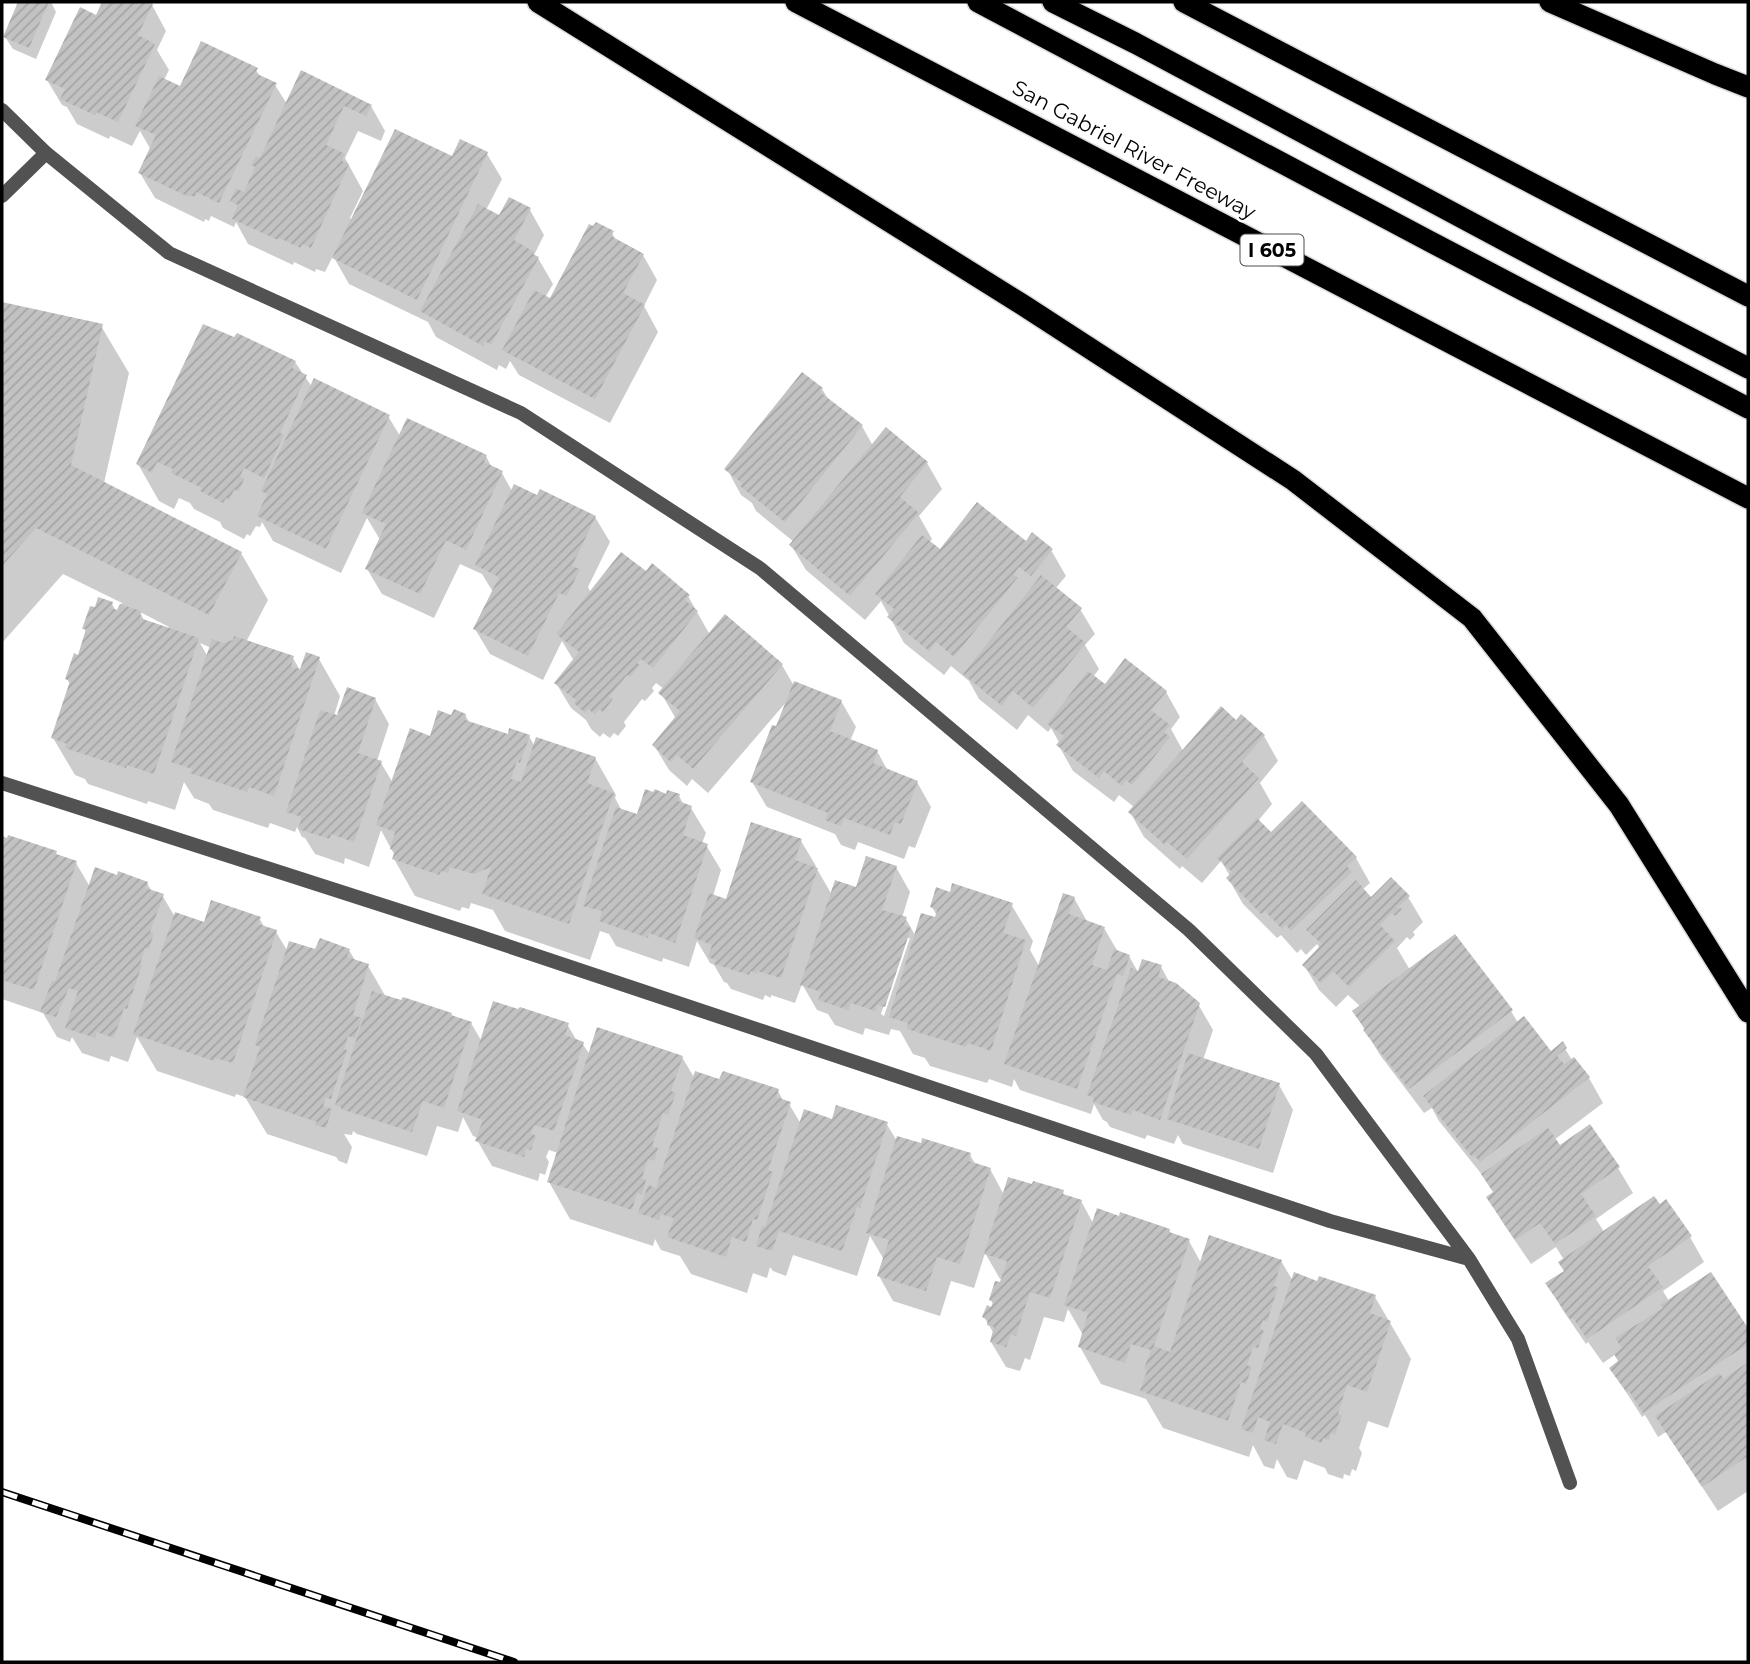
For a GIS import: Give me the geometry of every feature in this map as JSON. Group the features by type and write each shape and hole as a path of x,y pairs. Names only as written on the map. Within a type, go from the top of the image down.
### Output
{"highway":[{"path":"538,2 1023,305 1293,480 1472,618 1619,805 1748,1012"},
{"name":"San Gabriel River Freeway","path":"796,2 1748,498"},
{"path":"978,2 1748,408"},
{"path":"1053,2 1748,368"},
{"path":"1184,2 1748,296"},
{"path":"1550,2 1748,87"}],"lane":[{"path":"2,110 46,153 169,253 521,413 761,569 1189,930 1316,1054 1469,1259 1517,1339 1570,1483"},
{"path":"2,196 46,153"},
{"path":"2,783 485,939 1330,1221 1469,1259"}],"building":[{"path":"18,2 49,2 29,48 3,37"},
{"path":"102,2 153,4 138,35 155,44 118,122 60,99 65,89 45,80 80,7 96,15"},
{"path":"201,41 258,68 255,73 277,83 219,203 196,192 195,197 189,197 138,173 156,135 135,126 159,76 180,86"},
{"path":"301,70 372,105 366,116 344,106 326,145 345,154 342,161 349,164 311,248 302,244 301,248 279,238 278,240 232,219 238,205 230,201 236,188 244,192 255,167 251,165 256,156 260,158"},
{"path":"395,129 452,156 460,139 488,152 417,300 332,258"},
{"path":"509,197 531,208 514,240 539,257 491,345 485,341 483,346 420,311 478,204 499,215"},
{"path":"596,222 614,231 611,236 644,254 623,293 645,305 595,399 502,350 534,290 550,298 589,224 593,226"},
{"path":"2,302 103,324 71,465 242,552 209,615 36,528 2,566"},
{"path":"203,324 234,337 237,333 296,361 292,368 307,375 280,433 284,435 264,478 244,468 240,476 244,479 239,491 234,490 229,500 226,498 223,503 200,491 202,488 171,473 173,469 157,462 152,473 136,464"},
{"path":"802,372 823,388 820,392 863,425 785,522 740,486 742,483 724,469"},
{"path":"314,378 390,415 326,549 257,516 267,494 261,491"},
{"path":"407,418 487,455 484,462 503,471 466,550 446,540 420,594 365,569 386,524 362,513"},
{"path":"886,427 928,462 900,497 919,513 850,596 789,545"},
{"path":"514,484 537,495 540,489 596,516 572,566 580,569 567,596 559,593 528,656 473,629 499,577 475,565"},
{"path":"977,502 1026,541 1032,532 1053,549 1031,576 1019,567 1013,575 1018,577 954,657 936,642 929,651 887,617 894,609 875,594 922,535 940,549"},
{"path":"621,552 646,571 652,563 690,595 685,600 698,611 653,668 641,659 637,663 640,665 630,677 627,675 609,697 613,699 603,712 599,709 595,714 588,709 585,713 574,703 576,700 554,683 579,652 556,634"},
{"path":"1041,575 1082,608 1066,627 1086,643 1033,708 1013,691 1002,706 963,674"},
{"path":"98,597 113,602 111,608 117,610 120,604 141,611 140,618 199,638 154,774 65,748 67,744 51,738 70,681 65,679 74,653 78,655 86,629 82,629 90,606 95,607"},
{"path":"725,614 783,664 693,769 677,755 671,762 652,745 680,711 658,693"},
{"path":"234,636 294,656 291,667 300,669 306,652 320,657 274,796 249,787 247,792 190,773 192,769 171,762 212,639 223,643 233,640"},
{"path":"1125,658 1167,691 1151,710 1170,725 1164,732 1170,737 1132,785 1126,780 1122,786 1104,771 1099,778 1056,745 1064,736 1047,724 1088,671 1105,684"},
{"path":"794,681 842,700 830,731 878,750 873,763 918,781 901,824 895,822 890,835 844,818 841,826 825,820 828,813 750,782 772,725 776,726"},
{"path":"347,687 376,698 358,753 382,761 354,842 331,834 330,839 298,829 302,817 286,812 320,710 337,715"},
{"path":"1221,706 1236,720 1241,714 1265,735 1242,762 1259,778 1187,859 1167,842 1165,845 1128,812"},
{"path":"454,709 466,714 465,720 508,734 509,728 530,735 511,779 521,782 536,737 596,757 587,783 614,793 569,924 482,894 491,867 474,874 450,867 448,873 441,871 439,875 392,859 395,851 390,849 395,832 376,825 410,728 430,736 438,710 451,715"},
{"path":"645,789 653,792 655,789 666,794 667,790 680,794 678,801 692,806 683,835 708,844 675,943 649,933 648,938 599,921 602,911 583,906 616,807 637,814"},
{"path":"1302,801 1357,857 1347,866 1352,872 1291,931 1286,925 1282,929 1265,911 1261,914 1226,878 1232,872 1217,858 1257,818 1271,832"},
{"path":"751,822 802,839 795,860 818,868 781,978 757,971 757,974 751,971 749,975 714,964 716,960 708,957 712,945 694,938 709,893 726,899"},
{"path":"8,835 57,851 56,854 77,861 34,990 2,980 2,836 7,838"},
{"path":"866,856 897,866 882,910 907,917 904,925 911,928 885,1007 877,1005 875,1011 851,1003 848,1010 818,1000 821,992 800,985 835,880 856,887"},
{"path":"95,867 117,875 118,871 148,882 146,888 164,894 150,932 154,933 149,949 145,948 127,1009 124,1008 114,1038 97,1032 95,1038 65,1028 78,991 69,988 56,1017 40,1012 52,981 55,981"},
{"path":"1391,877 1410,896 1398,907 1402,909 1395,916 1392,913 1380,925 1395,941 1349,987 1333,971 1321,983 1302,965 1322,944 1306,930 1356,880 1371,897"},
{"path":"952,883 1013,903 1003,933 1026,940 991,1051 968,1043 966,1047 907,1029 908,1023 889,1017 921,913 935,917 937,910 930,907 936,887 950,892"},
{"path":"1063,893 1075,897 1069,914 1105,927 1092,965 1107,970 1114,949 1130,955 1123,976 1117,974 1077,1089 1004,1064"},
{"path":"211,900 261,917 258,924 277,930 233,1063 215,1058 214,1061 133,1034 175,912 204,922"},
{"path":"1455,934 1513,1010 1409,1089 1363,1030 1365,1029 1352,1011"},
{"path":"320,938 350,949 347,957 369,964 353,1015 362,1018 355,1038 348,1036 344,1049 347,1050 331,1099 326,1098 323,1106 332,1109 326,1128 315,1125 317,1122 243,1097 260,1047 255,1045 289,941 315,949"},
{"path":"1142,959 1162,965 1158,977 1176,983 1200,1003 1160,1120 1133,1110 1131,1115 1093,1102 1094,1098 1087,1095 1131,968 1138,971"},
{"path":"372,991 401,1000 403,997 472,1022 444,1108 423,1101 412,1132 335,1105"},
{"path":"493,1001 569,1023 565,1035 584,1042 554,1131 534,1125 531,1133 536,1136 531,1150 526,1149 524,1157 475,1141 483,1120 457,1111"},
{"path":"1524,1016 1551,1051 1563,1041 1567,1048 1557,1056 1564,1064 1574,1057 1590,1077 1480,1162 1474,1155 1472,1157 1423,1096"},
{"path":"597,1027 683,1056 671,1091 676,1093 668,1115 663,1113 652,1146 658,1148 654,1161 648,1159 642,1178 646,1180 642,1195 637,1193 632,1210 547,1182"},
{"path":"1188,1053 1280,1083 1259,1149 1167,1119"},
{"path":"695,1071 719,1079 723,1071 779,1089 776,1097 791,1102 768,1170 773,1172 757,1220 753,1219 746,1242 732,1237 726,1257 667,1237 674,1218 661,1214 659,1220 638,1213 648,1185 656,1188"},
{"path":"836,1105 888,1122 860,1208 857,1207 842,1251 779,1231 772,1251 756,1246 762,1226 765,1227 804,1109 832,1119"},
{"path":"1590,1124 1620,1167 1581,1194 1596,1216 1555,1244 1540,1223 1515,1240 1486,1197 1493,1192 1481,1174 1548,1128 1560,1145"},
{"path":"897,1136 921,1143 922,1138 971,1153 969,1161 991,1168 960,1264 937,1257 926,1291 877,1276 889,1240 866,1233"},
{"path":"1008,1177 1064,1190 1063,1194 1082,1200 1050,1298 1030,1292 1016,1336 1011,1334 1006,1347 990,1342 994,1327 987,1325 988,1320 982,1317 987,1305 991,1307 993,1302 989,1300 995,1281 1000,1282 1007,1261 984,1254"},
{"path":"1654,1196 1660,1204 1666,1199 1692,1236 1648,1266 1663,1287 1587,1339 1545,1283 1564,1271 1558,1262"},
{"path":"1097,1208 1119,1216 1120,1212 1170,1229 1169,1232 1190,1239 1154,1346 1170,1352 1209,1235 1282,1260 1274,1286 1278,1287 1267,1322 1263,1320 1260,1329 1264,1331 1258,1348 1253,1347 1247,1365 1252,1367 1246,1384 1241,1382 1228,1421 1140,1391 1151,1350 1131,1344 1125,1363 1078,1347 1088,1313 1064,1305"},
{"path":"1294,1272 1317,1281 1319,1276 1376,1295 1370,1313 1391,1321 1367,1392 1347,1385 1338,1414 1342,1415 1335,1435 1331,1433 1329,1440 1323,1438 1322,1443 1283,1424 1276,1444 1264,1440 1270,1422 1258,1417 1253,1433 1241,1429"},
{"path":"1711,1272 1748,1328 1748,1344 1643,1413 1609,1368 1618,1361 1614,1354 1622,1348 1615,1338 1663,1308 1660,1305"},
{"path":"1748,1362 1748,1456 1702,1487 1655,1416 1719,1373 1724,1379"}],"railway":[{"path":"2,1492 514,1662"}]}
